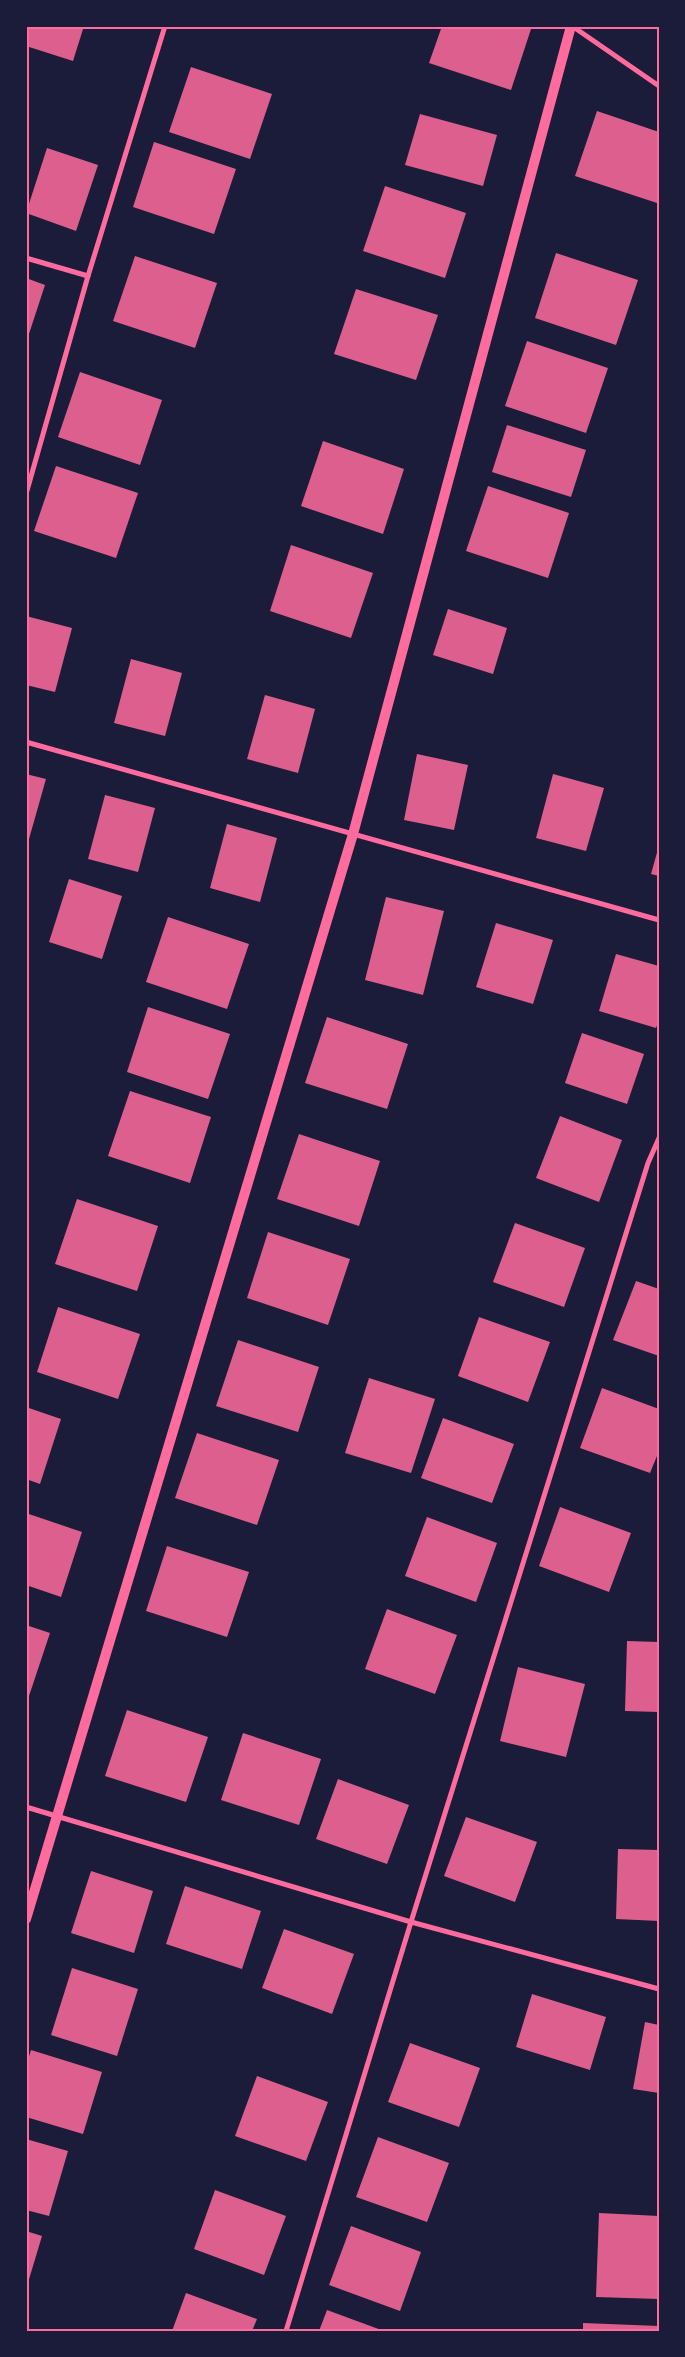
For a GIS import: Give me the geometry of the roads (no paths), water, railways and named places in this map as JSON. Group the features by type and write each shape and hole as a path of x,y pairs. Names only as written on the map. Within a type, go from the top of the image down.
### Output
{"main road":[{"path":"26,1919 353,834 572,26"}],"street":[{"path":"26,494 88,276 165,26"},
{"path":"572,26 659,86"},
{"path":"26,258 88,276"},
{"path":"26,742 659,920"},
{"path":"286,2331 411,1922 648,1163 659,1138"},
{"path":"26,1807 411,1922 659,1989"}]}
